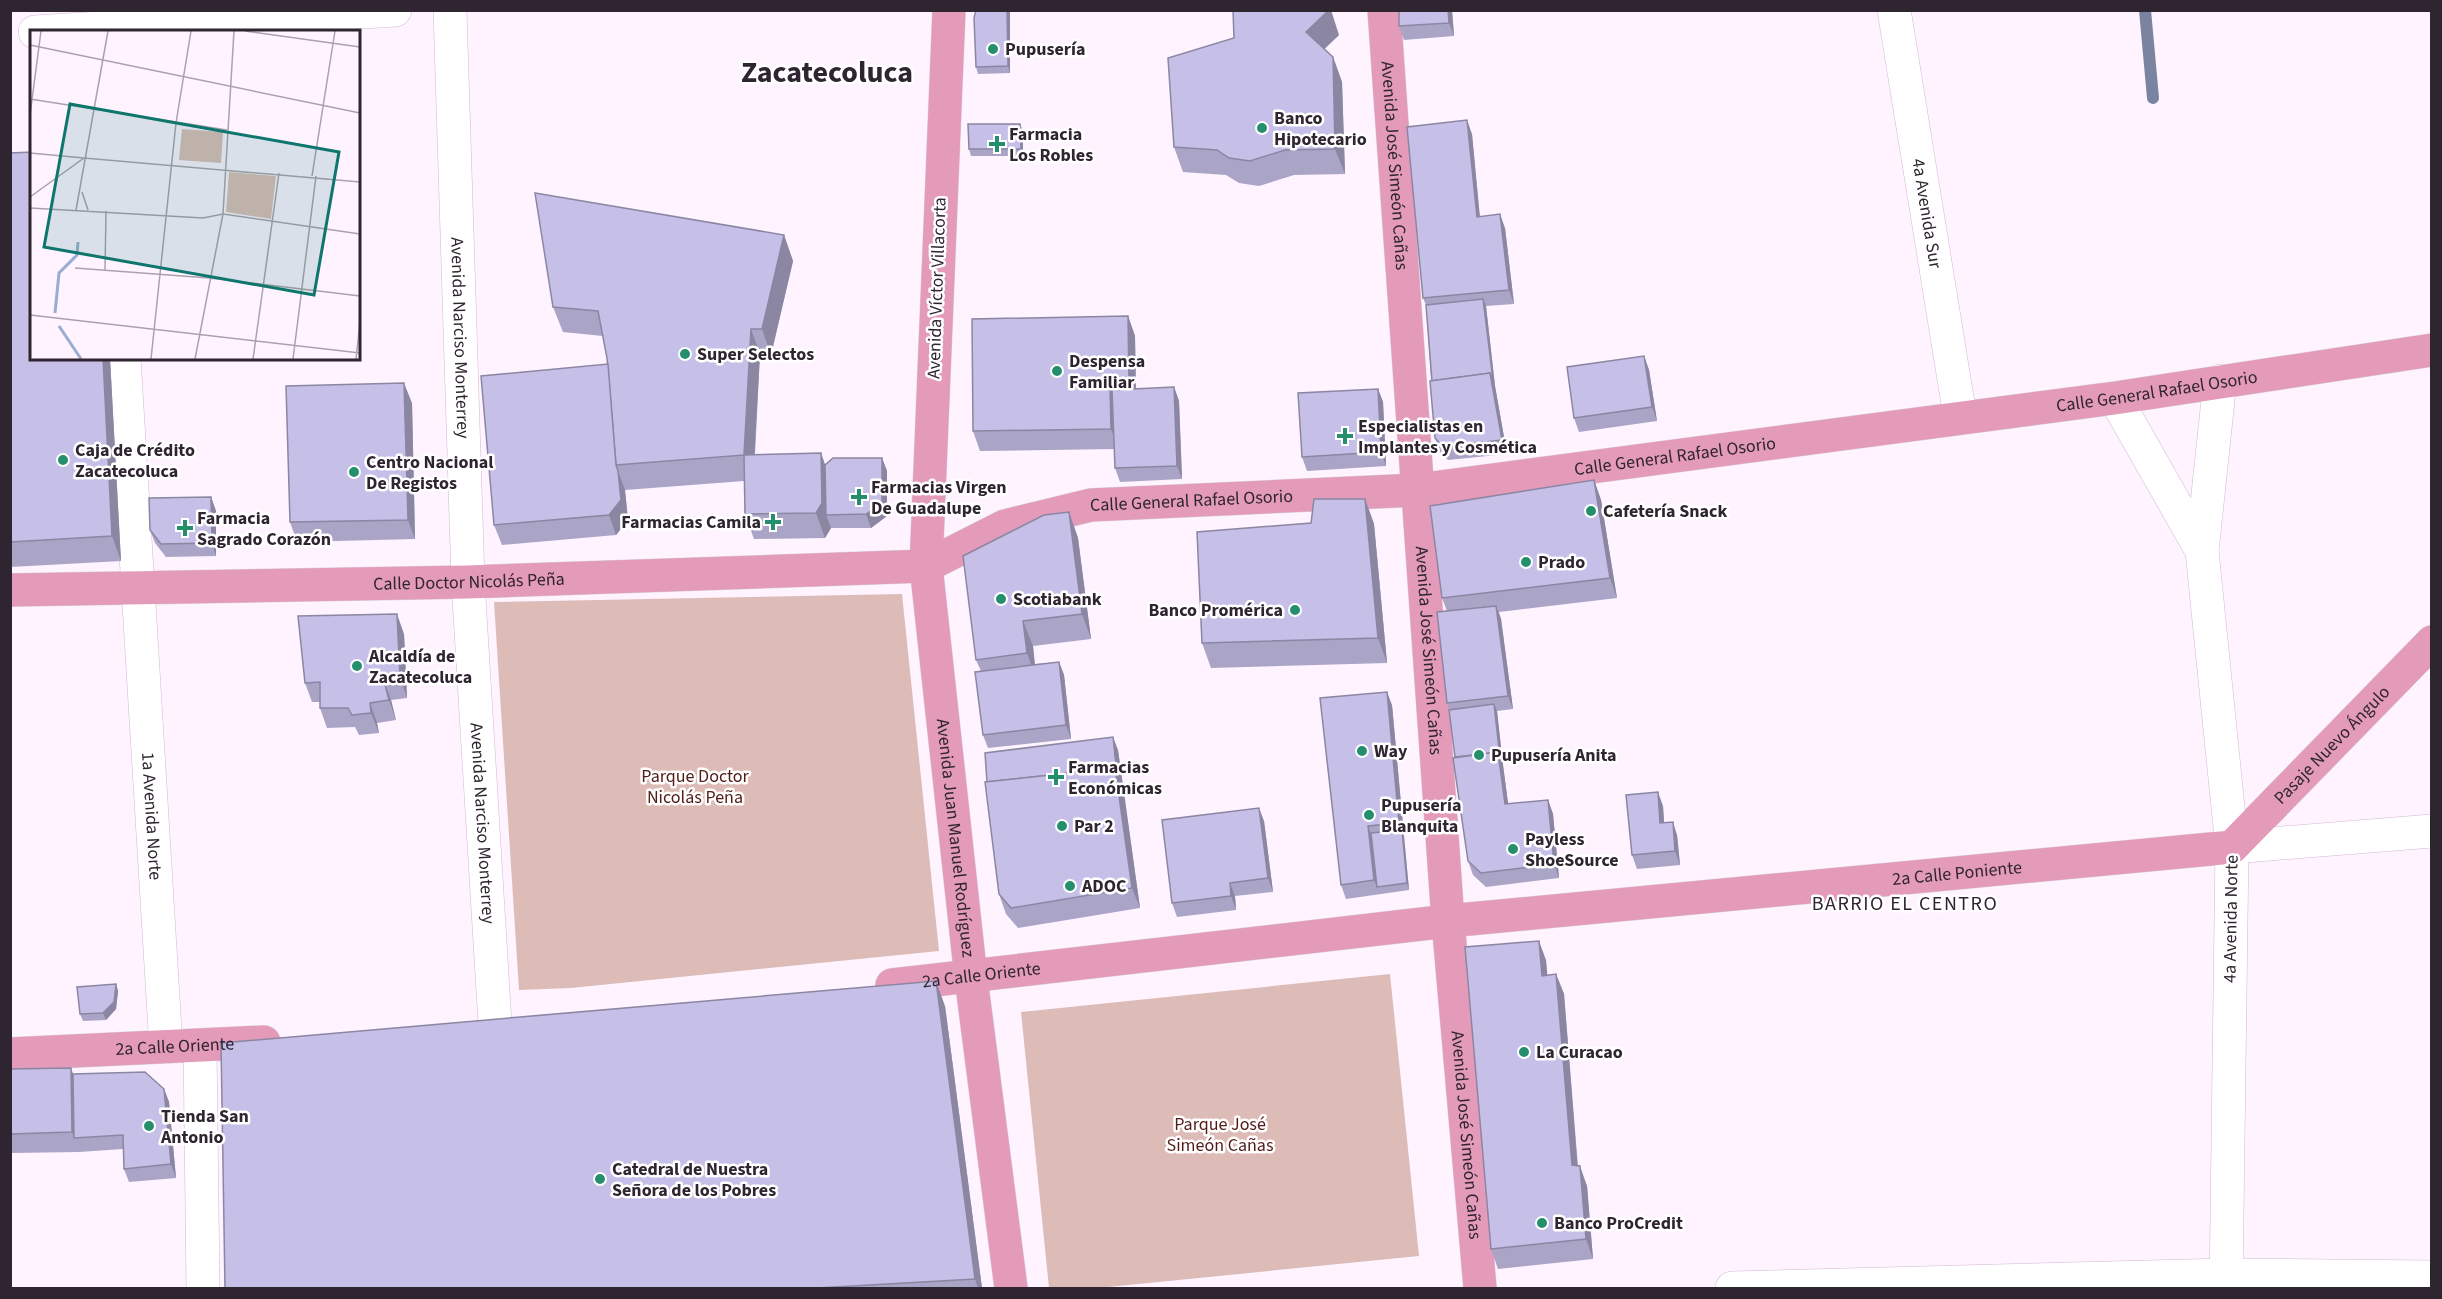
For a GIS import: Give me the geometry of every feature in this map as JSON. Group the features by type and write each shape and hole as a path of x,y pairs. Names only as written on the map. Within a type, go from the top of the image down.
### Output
{"main road":[{"name":"Avenida Víctor Villacorta","path":"926,566 949,10"},
{"name":"Avenida José Simeón Cañas","path":"1384,10 1448,921 1480,1288"},
{"name":"Calle General Rafael Osorio","path":"926,566 1005,526 1091,505 1417,490 1960,416 2115,398 2432,350"},
{"name":"Calle Doctor Nicolás Peña","path":"10,590 468,582 926,566"},
{"name":"Avenida Juan Manuel Rodríguez","path":"926,566 971,978 1011,1288"},
{"name":"Pasaje Nuevo Ángulo","path":"2232,847 2432,642"},
{"name":"2a Calle Poniente","path":"1448,921 2232,847"},
{"name":"2a Calle Oriente","path":"864,988 971,978 1448,921"},
{"path":"460,1027 507,1023"},
{"name":"2a Calle Oriente","path":"10,1054 200,1047 294,1040"}],"street":[{"path":"50,30 111,23 395,10"},
{"name":"Avenida Narciso Monterrey","path":"450,10 468,582 507,1023"},
{"name":"4a Avenida Sur","path":"1894,10 1960,416"},
{"path":"10,33 30,32"},
{"name":"1a Avenida Norte","path":"124,360 136,586 166,1047"},
{"name":"4a Avenida Norte","path":"2220,381 2202,551 2232,847 2226,1282"},
{"name":"4a Avenida Norte","path":"2115,398 2202,551"},
{"name":"2a Calle Poniente","path":"2232,847 2432,831"},
{"path":"200,1047 203,1288"},
{"path":"1732,1288 2432,1277"}],"green space":[{"name":"Parque Doctor Nicolás Peña","path":"902,594 939,951 571,988 519,990 494,602"},
{"name":"Parque José Simeón Cañas","path":"1390,974 1419,1256 1098,1288 1049,1288 1021,1012"}],"building":[{"name":"Pupusería","path":"976,10 1007,10 1008,66 976,67 974,18"},
{"name":"Banco Hipotecario","path":"1233,10 1329,10 1306,32 1333,57 1335,149 1285,150 1250,161 1229,158 1217,150 1174,147 1168,58 1234,38"},
{"path":"1399,10 1448,10 1449,23 1399,26"},
{"path":"1467,120 1477,217 1500,214 1509,290 1423,298 1407,127"},
{"name":"Farmacia Los Robles","path":"968,124 1020,124 1021,149 969,149"},
{"name":"Caja de Crédito Zacatecoluca","path":"30,152 30,360 103,360 112,536 10,542 10,153"},
{"name":"Super Selectos","path":"535,193 784,235 762,329 751,329 744,455 616,465 607,358 598,311 553,307"},
{"path":"1483,299 1493,380 1490,373 1432,381 1426,305"},
{"name":"Despensa Familiar","path":"1128,316 1129,383 1110,384 1111,429 973,431 972,319"},
{"path":"1644,356 1652,407 1574,418 1567,367"},
{"path":"608,364 621,500 609,515 494,525 481,376"},
{"path":"1490,373 1502,440 1443,447 1435,438 1430,381"},
{"name":"Centro Nacional De Registos","path":"404,383 408,520 290,522 286,386"},
{"path":"1174,387 1177,466 1115,468 1112,390"},
{"name":"Especialistas en Implantes y Cosmética","path":"1378,389 1381,452 1302,457 1298,393"},
{"path":"821,453 822,503 816,513 745,514 744,455"},
{"name":"Farmacias Virgen De Guadalupe","path":"833,458 882,458 882,503 866,514 826,515 825,465"},
{"name":"Prado","path":"1594,480 1610,578 1442,598 1430,506"},
{"name":"Farmacia Sagrado Corazón","path":"211,497 212,543 161,544 150,530 149,498"},
{"name":"Banco Promérica","path":"1314,499 1365,499 1378,638 1202,643 1197,532 1311,523"},
{"path":"1069,512 1082,614 1023,621 1027,653 976,660 963,556 1044,515"},
{"path":"1496,606 1508,696 1447,703 1437,612"},
{"name":"Alcaldía de Zacatecoluca","path":"397,614 400,678 384,681 389,700 370,703 371,713 352,715 348,708 320,708 320,682 305,683 298,616"},
{"path":"1059,662 1066,725 983,735 975,672"},
{"path":"1387,692 1399,823 1368,826 1374,880 1341,885 1320,698"},
{"path":"1494,704 1500,758 1498,752 1455,757 1449,710"},
{"path":"1113,737 1117,774 1115,768 987,782 985,753"},
{"path":"1498,752 1505,804 1548,800 1554,864 1481,873 1468,861 1453,758"},
{"path":"1115,768 1132,888 1011,908 999,894 985,782"},
{"path":"1658,792 1660,823 1673,822 1675,851 1632,855 1626,795"},
{"path":"1259,808 1268,878 1230,883 1231,896 1172,903 1162,820"},
{"path":"1402,830 1407,883 1377,887 1371,833"},
{"path":"1539,941 1542,976 1556,974 1572,1165 1580,1166 1586,1239 1491,1249 1465,947"},
{"name":"Catedral de Nuestra Señora de los Pobres","path":"936,981 975,1279 817,1288 225,1288 221,1043"},
{"path":"116,984 114,1002 103,1013 80,1014 77,987"},
{"path":"71,1068 72,1132 10,1134 10,1069"},
{"path":"145,1072 164,1089 171,1164 124,1169 123,1135 74,1138 73,1074"}],"waterway":[{"path":"2145,10 2153,98"}],"place":[{"name":"Pupusería","path":"993,49"},
{"name":"Banco Hipotecario","path":"1262,128"},
{"name":"Farmacia Los Robles","path":"997,144"},
{"name":"Super Selectos","path":"685,354"},
{"name":"Despensa Familiar","path":"1057,371"},
{"name":"Especialistas en Implantes y Cosmética","path":"1345,436"},
{"name":"Caja de Crédito Zacatecoluca","path":"63,460"},
{"name":"Centro Nacional De Registos","path":"354,472"},
{"name":"Farmacias Virgen De Guadalupe","path":"859,497"},
{"name":"Cafetería Snack","path":"1591,511"},
{"name":"Farmacias Camila","path":"773,522"},
{"name":"Farmacia Sagrado Corazón","path":"185,528"},
{"name":"Prado","path":"1526,562"},
{"name":"Scotiabank","path":"1001,599"},
{"name":"Banco Promérica","path":"1295,610"},
{"name":"Alcaldía de Zacatecoluca","path":"357,666"},
{"name":"Way","path":"1362,751"},
{"name":"Pupusería Anita","path":"1479,755"},
{"name":"Farmacias Económicas","path":"1056,777"},
{"name":"Pupusería Blanquita","path":"1369,815"},
{"name":"Par 2","path":"1062,826"},
{"name":"Payless ShoeSource","path":"1513,849"},
{"name":"ADOC","path":"1070,886"},
{"name":"La Curacao","path":"1524,1052"},
{"name":"Tienda San Antonio","path":"149,1126"},
{"name":"Catedral de Nuestra Señora de los Pobres","path":"600,1179"},
{"name":"Banco ProCredit","path":"1542,1223"}],"district":[{"name":"Zacatecoluca","path":"827,72"},
{"name":"BARRIO EL CENTRO","path":"1905,904"}]}
